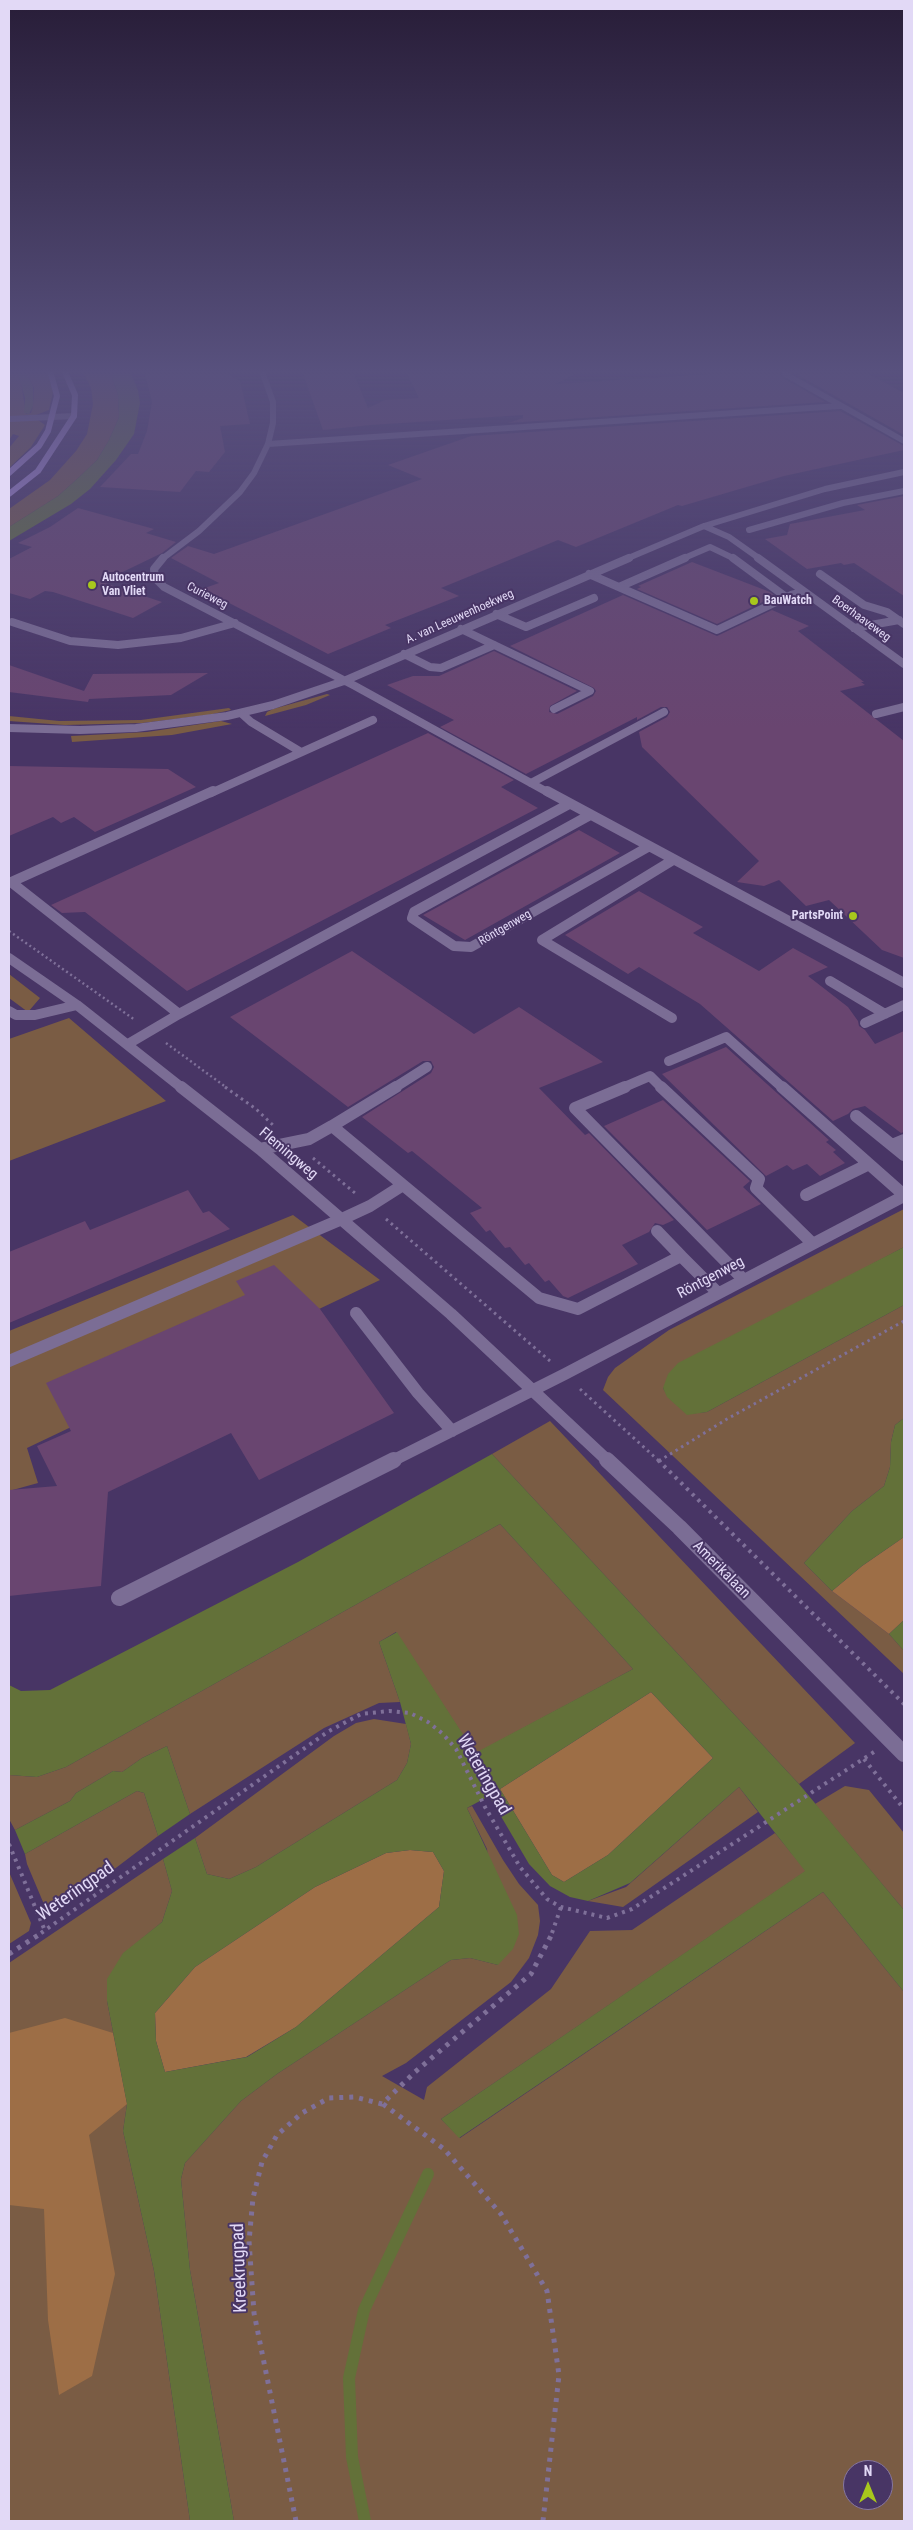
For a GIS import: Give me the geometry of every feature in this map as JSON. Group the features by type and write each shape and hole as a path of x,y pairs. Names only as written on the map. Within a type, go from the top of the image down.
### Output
{"street":[{"name":"Curieweg","path":"240,492 199,531 161,560 154,569 156,578 164,587 344,681"},
{"name":"A. van Leeuwenhoekweg","path":"11,727 80,730 136,728 242,712 291,700 344,681 588,574 704,526 814,492"},
{"path":"749,530 843,503 899,492"},
{"path":"742,513 752,518"},
{"path":"760,521 767,524"},
{"name":"Boerhaaveweg","path":"704,526 729,537 904,664"},
{"path":"619,587 710,547 730,556 786,597"},
{"path":"737,575 748,570"},
{"path":"588,574 717,630 786,597 804,592"},
{"path":"820,574 864,605 887,612 902,622"},
{"path":"496,614 526,627 594,598"},
{"name":"Curieweg","path":"12,622 70,640 118,645 182,638 235,624"},
{"path":"854,628 902,622"},
{"path":"461,629 590,691 554,709"},
{"path":"404,654 430,667 441,668 494,645"},
{"path":"344,681 648,847 904,983"},
{"path":"876,714 904,707"},
{"path":"242,712 251,722 301,752"},
{"path":"531,783 664,712"},
{"path":"179,1014 10,882 372,720"},
{"path":"128,1044 179,1014 570,804"},
{"name":"Röntgenweg","path":"590,815 414,912 412,918 454,946 471,947 648,847"},
{"path":"672,1018 542,940 673,860"},
{"name":"Flemingweg","path":"9,958 77,1005 260,1149 342,1218 534,1390"},
{"path":"830,981 885,1014"},
{"path":"9,1011 16,1015 34,1015 77,1005"},
{"path":"865,1023 904,1005"},
{"path":"669,1061 726,1037 904,1196"},
{"path":"260,1149 309,1139 427,1068"},
{"path":"743,1279 575,1108 650,1076 759,1179 756,1188 812,1243"},
{"path":"856,1116 904,1155"},
{"path":"332,1126 539,1298 578,1309 680,1256"},
{"path":"892,1145 904,1140"},
{"path":"806,1195 869,1164"},
{"path":"9,1361 370,1206 404,1185"},
{"name":"Röntgenweg","path":"119,1598 534,1390 717,1292 904,1196"},
{"path":"657,1231 717,1292"},
{"path":"356,1313 418,1393 452,1431"},
{"name":"Amerikalaan","path":"534,1390 679,1527 904,1754"}],"path":[{"path":"9,936 13,934"},
{"path":"659,1461 735,1414 904,1321"},
{"path":"565,1374 659,1461 904,1704"},
{"name":"Weteringpad","path":"9,1954 45,1932 329,1731 361,1714 389,1711 410,1713 428,1722 443,1734 456,1750 485,1807 520,1867 547,1899 561,1907 607,1918 621,1915 761,1828 892,1741"},
{"path":"864,1759 904,1809"},
{"path":"9,1844 45,1932"},
{"path":"382,2104 415,2072 531,1974 552,1934 561,1907"},
{"name":"Kreekrugpad","path":"296,2521 254,2314 249,2241 253,2198 262,2162 277,2135 302,2113 329,2098 355,2096 382,2104 444,2149 501,2214 547,2291 559,2375 543,2521"}],"shaded area":[{"path":"33,492 62,492 9,527 9,509"},
{"path":"62,492 86,492 71,504 9,541 9,527"},
{"path":"327,694 330,695 306,705 265,716 267,712 273,709"},
{"path":"229,708 231,710 208,715 142,723 65,725 9,721 9,716 59,721 141,720"},
{"path":"221,721 232,724 172,735 72,742 71,736 147,732"},
{"path":"9,974 40,998 28,1012 9,998"},
{"path":"69,1018 166,1101 9,1161 9,1039"},
{"path":"904,1209 904,1247 837,1283 663,1388 668,1397 687,1414 707,1412 904,1305 904,1418 895,1425 891,1442 890,1467 884,1486 852,1511 804,1563 832,1591 889,1634 904,1651 904,1674 603,1390 608,1377 615,1368 669,1330"},
{"path":"293,1215 380,1280 27,1448 38,1483 9,1491 9,1331"},
{"path":"904,1247 904,1305 707,1412 687,1415 667,1397 663,1388 668,1374 678,1363"},
{"path":"904,1418 904,1537 862,1566 832,1591 804,1563 852,1511 884,1486 890,1467 891,1442 895,1425"},
{"path":"550,1421 855,1743 799,1784 492,1454"},
{"path":"492,1454 799,1784 904,1910 904,1992 823,1892 459,2138 441,2119 805,1871 739,1787 630,1883 588,1901 570,1897 550,1886 529,1864 489,1796 467,1808 517,1915 519,1934 513,1949 498,1965 470,1958 451,1960 443,1965 277,2074 241,2101 185,2163 181,2179 190,2270 234,2521 190,2521 154,2271 123,2131 127,2104 107,2001 107,1979 123,1953 162,1922 172,1891 163,1859 195,1838 207,1874 229,1879 256,1867 397,1780 407,1763 411,1744 400,1702 379,1642 397,1632 475,1753 633,1669 500,1524 66,1767 37,1777 9,1775 9,1685 21,1691 50,1690 298,1562","holes":["651,1692 713,1758 608,1855 564,1882 552,1875 500,1789","410,1850 433,1852 444,1871 439,1907 296,2027 247,2057 165,2072 156,2041 155,2013 195,1967 315,1887 386,1853"]},
{"path":"500,1524 633,1669 475,1754 396,1632 379,1642 400,1702 379,1703 324,1728 190,1814 167,1746 142,1758 122,1772 113,1771 76,1793 70,1801 15,1830 9,1819 9,1775 37,1777 66,1767"},
{"path":"904,1537 904,1620 889,1634 832,1591 862,1566"},
{"path":"904,1620 904,1651 889,1634"},
{"path":"651,1692 713,1758 608,1855 564,1882 552,1875 500,1789"},
{"path":"374,1719 406,1724 411,1744 407,1763 397,1780 256,1867 229,1879 207,1874 195,1838 334,1736 356,1723"},
{"path":"167,1746 190,1814 158,1836 144,1793 137,1791 25,1854 15,1830 70,1801 76,1793 113,1771 122,1772 142,1758"},
{"path":"845,1786 869,1790 904,1833 904,1910 815,1804"},
{"path":"739,1787 758,1812 623,1907 588,1901 626,1887"},
{"path":"137,1791 144,1793 158,1836 59,1911 46,1909 27,1864 25,1854"},
{"path":"472,1806 519,1884 538,1905 540,1921 538,1935 529,1958 511,1982 406,2063 382,2076 424,2100 427,2087 551,1989 590,1931 632,1930 775,1833 806,1871 441,2119 460,2138 823,1892 904,1992 904,2521 234,2521 190,2270 181,2179 185,2163 241,2101 277,2074 443,1965 451,1960 470,1958 498,1965 487,1849 467,1808"},
{"path":"410,1850 433,1852 444,1871 439,1907 296,2027 246,2057 165,2072 156,2041 155,2013 195,1967 315,1887 386,1853"},
{"path":"163,1859 172,1891 162,1922 123,1954 107,2001 127,2104 123,2131 154,2271 190,2521 9,2521 9,1963"},
{"path":"9,1872 31,1923 29,1931 9,1944"},
{"path":"65,2018 113,2033 127,2104 89,2135 115,2274 92,2376 59,2395 48,2320 44,2209 9,2205 9,2033"}],"building":[{"path":"386,492 729,492 682,506 678,505 576,547 558,540 441,588 459,596 385,625 391,628 328,654 202,589 219,583 171,558 188,546 214,554"},
{"path":"904,496 904,596 854,563 844,565 841,563 807,569 765,539 787,535 790,524 865,510 857,505"},
{"path":"78,508 154,529 146,533 176,542 162,553 102,582 162,602 133,618 53,592 45,591 30,599 9,593 9,559 32,547 18,543 50,527"},
{"path":"692,562 770,592 775,596 717,624 637,589 641,587 638,586"},
{"path":"623,595 717,636 772,610 809,626 798,631 864,682 861,682 865,685 840,691 904,741 904,958 882,950 829,900 806,906 779,880 764,886 737,882 759,861 642,747 639,732 667,717 670,712 667,707 661,707 637,720 637,717 526,774 440,727 454,720 387,685 413,676 439,676 494,651 577,691 550,706 549,712 557,714 593,696 596,691 594,688 510,646"},
{"path":"9,665 84,691 93,674 208,673 171,695 89,699 88,702 9,692"},
{"path":"428,733 514,780 501,787 538,808 187,991 85,912 62,913 51,905"},
{"path":"9,766 168,769 196,787 95,832 74,817 61,823 53,817 9,836"},
{"path":"579,830 620,853 465,940 423,915"},
{"path":"639,891 703,927 693,933 759,971 793,948 828,967 808,976 848,1007 858,1021 859,1026 865,1030 875,1044 904,1031 904,1132 901,1133 865,1106 853,1109 848,1114 833,1121 700,1004 639,967 628,974 565,935"},
{"path":"352,951 474,1034 519,1007 603,1062 539,1088 585,1135 589,1133 674,1220 663,1225 655,1223 649,1232 622,1245 638,1264 568,1298 563,1296 549,1280 545,1282 529,1263 525,1265 510,1247 505,1248 490,1230 486,1232 470,1213 482,1208 412,1151 408,1153 362,1117 431,1073 434,1067 431,1061 423,1061 348,1107 230,1017"},
{"path":"726,1047 829,1140 826,1142 836,1150 833,1152 845,1163 820,1176 807,1164 793,1170 787,1165 766,1176 662,1074"},
{"path":"663,1100 750,1181 743,1187 761,1204 707,1230 604,1126"},
{"path":"188,1190 203,1213 209,1211 230,1229 9,1323 9,1252 85,1221 90,1230"},
{"path":"274,1265 320,1309 394,1413 259,1480 231,1433 108,1492 101,1586 9,1596 9,1490 57,1486 37,1446 71,1431 46,1383 245,1295 236,1281"}],"waterway":[{"path":"365,2521 352,2457 349,2378 364,2310 428,2174"}],"place":[{"name":"Autocentrum Van Vliet","path":"92,585"},
{"name":"BauWatch","path":"754,601"},
{"name":"PartsPoint","path":"853,916"}]}
